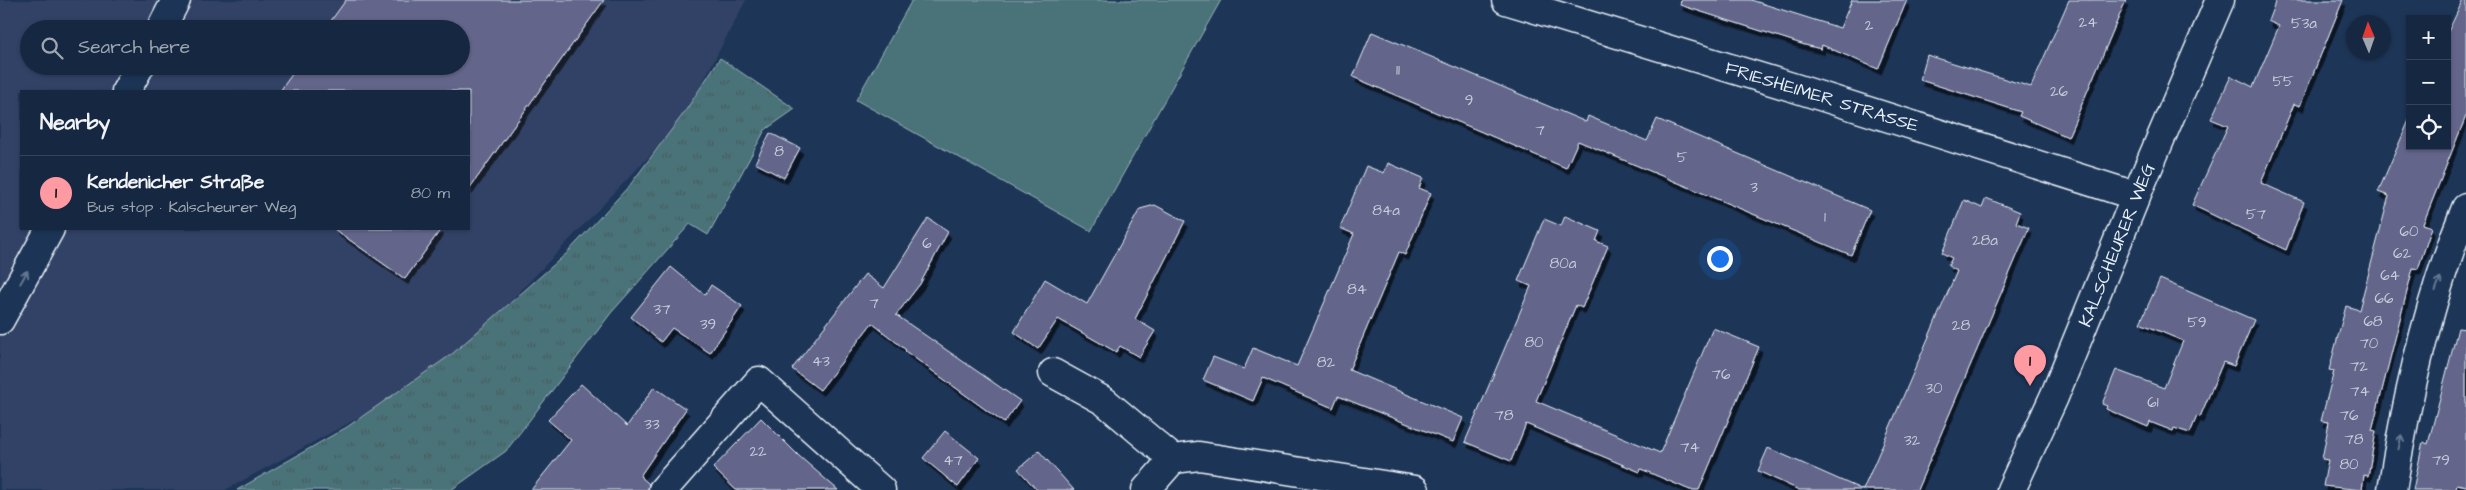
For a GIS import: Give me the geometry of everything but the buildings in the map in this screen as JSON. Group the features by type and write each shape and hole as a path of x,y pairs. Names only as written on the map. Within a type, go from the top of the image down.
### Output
{"street":[{"path":"165,20 176,0"},
{"name":"FRIESHEIMER STRASSE","path":"1506,0 1795,88 2136,196"},
{"name":"KALSCHEURER WEG","path":"2011,490 2054,397 2136,196 2220,0"},
{"path":"127,90 135,75"},
{"path":"2392,490 2398,452 2431,302 2466,208"},
{"path":"0,320 49,230"},
{"path":"1053,374 1104,401 1173,459"},
{"path":"663,490 759,381 881,490"},
{"path":"1146,490 1173,459 1200,456 1415,490"}],"shaded area":[{"path":"0,0 746,0 681,123 443,372 225,490 0,490"}],"green space":[{"path":"912,0 1221,0 1091,231 856,100"},
{"path":"720,58 795,109 765,130 708,235 690,224 611,313 506,451 451,490 237,490 347,427 452,354 566,254 630,185 684,113"}],"place":[{"name":"Kendenicher Straße","path":"2030,386"}]}
